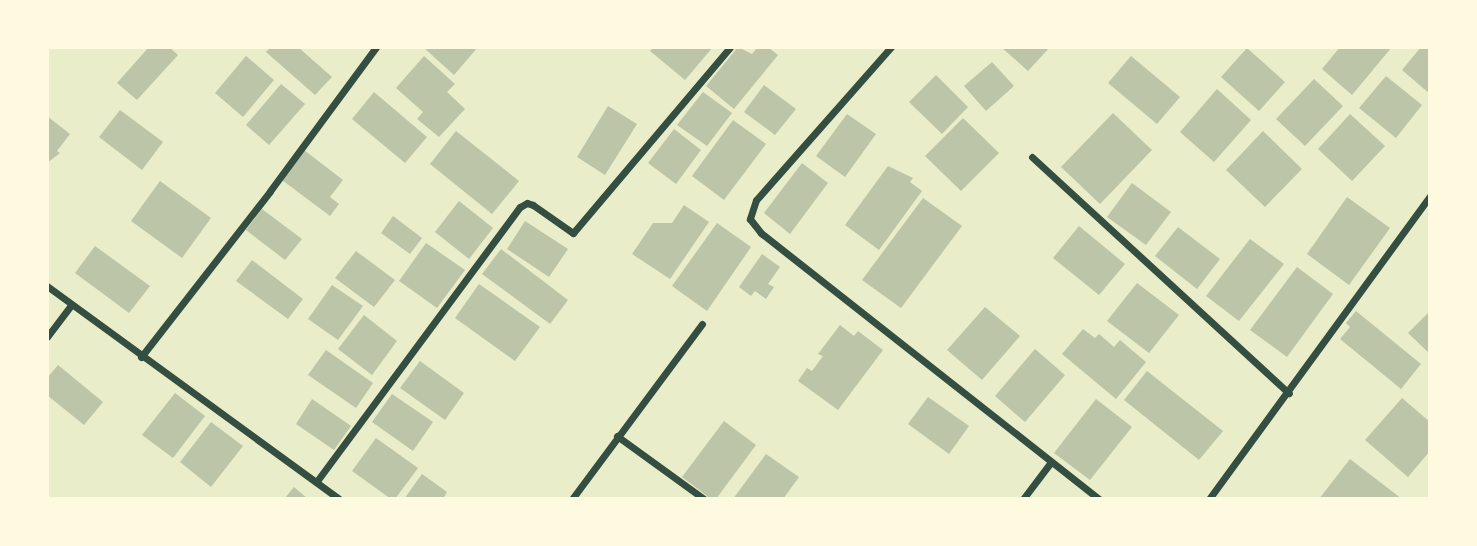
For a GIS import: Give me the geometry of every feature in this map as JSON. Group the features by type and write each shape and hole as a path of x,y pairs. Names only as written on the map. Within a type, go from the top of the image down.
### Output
{"street":[{"path":"141,356 270,191 376,47"},
{"path":"317,481 520,207 527,203 533,205 573,233 730,47"},
{"path":"891,47 756,200 750,219 761,233 1099,499"},
{"path":"1032,157 1289,393"},
{"path":"1209,499 1289,393 1430,196"},
{"path":"47,286 339,499"},
{"path":"47,337 71,305"},
{"path":"572,499 702,324"},
{"path":"617,436 704,499"},
{"path":"1023,499 1051,462"}],"building":[{"path":"149,47 169,47 178,55 137,100 117,83"},
{"path":"271,47 298,47 332,77 315,95 266,52"},
{"path":"423,47 478,47 454,75"},
{"path":"654,47 713,47 685,80 650,51"},
{"path":"738,47 752,54 758,47 768,47 778,55 734,109 706,86"},
{"path":"1001,47 1050,47 1028,71"},
{"path":"1340,47 1392,47 1352,95 1322,69"},
{"path":"1421,47 1430,47 1430,94 1402,70"},
{"path":"1247,48 1285,82 1259,111 1221,77"},
{"path":"246,56 274,80 243,117 215,93"},
{"path":"424,56 455,84 447,92 465,109 439,137 417,119 423,112 396,88"},
{"path":"1131,56 1180,97 1157,124 1108,83"},
{"path":"992,62 1014,86 986,111 964,86"},
{"path":"936,75 968,107 942,134 909,102"},
{"path":"1386,76 1422,105 1396,138 1359,108"},
{"path":"1314,79 1343,106 1305,146 1276,119"},
{"path":"281,84 305,104 269,145 246,125"},
{"path":"764,85 796,109 775,135 744,112"},
{"path":"1217,89 1251,120 1214,162 1180,132"},
{"path":"374,92 427,137 405,163 352,119"},
{"path":"703,92 732,113 707,146 677,125"},
{"path":"608,106 637,124 605,175 577,157"},
{"path":"120,110 163,142 142,170 99,137"},
{"path":"1113,113 1152,150 1100,204 1061,167"},
{"path":"847,114 876,134 845,177 816,156"},
{"path":"1350,114 1385,146 1352,181 1318,149"},
{"path":"47,116 70,134 57,151 60,153 47,163"},
{"path":"963,118 999,153 961,191 925,156"},
{"path":"733,120 766,144 724,200 692,176"},
{"path":"674,129 701,150 676,184 648,163"},
{"path":"456,131 519,181 492,214 430,164"},
{"path":"1263,131 1302,169 1265,207 1226,170"},
{"path":"304,150 343,180 330,197 339,204 330,216 282,180"},
{"path":"802,163 828,183 790,234 764,213"},
{"path":"888,166 913,178 910,182 922,191 879,250 845,225"},
{"path":"160,181 211,218 182,258 131,221"},
{"path":"1132,183 1171,212 1146,245 1107,217"},
{"path":"1347,197 1390,228 1349,285 1307,254"},
{"path":"923,198 962,226 901,308 862,280"},
{"path":"459,201 493,228 469,259 435,232"},
{"path":"684,205 709,222 670,279 632,254 653,223 672,223"},
{"path":"262,209 302,239 285,260 246,230"},
{"path":"393,216 422,238 410,254 381,233"},
{"path":"525,221 568,249 549,277 507,249"},
{"path":"717,223 751,247 707,311 672,286"},
{"path":"1079,226 1125,264 1099,295 1053,258"},
{"path":"1178,227 1220,259 1197,289 1155,256"},
{"path":"1250,239 1284,264 1239,321 1206,296"},
{"path":"426,243 465,270 437,308 399,281"},
{"path":"95,246 150,286 129,313 75,273"},
{"path":"501,249 568,300 550,324 482,274"},
{"path":"356,251 395,280 374,307 335,278"},
{"path":"762,254 780,267 768,284 774,287 766,299 755,291 751,296 739,287"},
{"path":"252,260 303,299 288,319 236,281"},
{"path":"1297,267 1333,294 1287,357 1250,330"},
{"path":"1137,283 1179,315 1149,353 1107,321"},
{"path":"479,284 540,327 515,361 455,318"},
{"path":"332,285 363,306 338,340 308,319"},
{"path":"985,307 1020,336 982,380 947,350"},
{"path":"1356,311 1421,364 1401,389 1340,339 1350,327 1346,323"},
{"path":"1430,311 1430,354 1408,333"},
{"path":"364,315 397,341 372,375 338,349"},
{"path":"840,325 854,336 858,331 883,350 838,410 798,381 807,368 812,371 823,356 818,354"},
{"path":"1083,329 1095,338 1099,334 1114,347 1120,340 1146,362 1116,399 1062,354"},
{"path":"1035,349 1065,375 1025,422 995,396"},
{"path":"326,350 373,383 356,408 308,375"},
{"path":"420,361 464,393 445,420 400,388"},
{"path":"58,365 103,402 84,425 47,395 47,378"},
{"path":"1147,371 1223,431 1199,460 1124,400"},
{"path":"175,393 205,416 173,458 142,435"},
{"path":"392,394 433,422 413,451 372,422"},
{"path":"928,397 969,426 949,454 908,424"},
{"path":"1402,398 1430,422 1430,451 1408,477 1365,440"},
{"path":"312,399 351,426 334,450 296,424"},
{"path":"1096,399 1132,427 1090,480 1054,453"},
{"path":"724,421 756,445 716,499 711,499 682,477"},
{"path":"211,422 243,446 211,487 180,462"},
{"path":"376,438 418,468 395,499 391,499 352,471"},
{"path":"766,454 799,477 783,499 733,499"},
{"path":"1350,459 1402,499 1319,499"},
{"path":"422,474 447,492 443,499 404,499"},
{"path":"294,487 308,499 284,499"}]}
